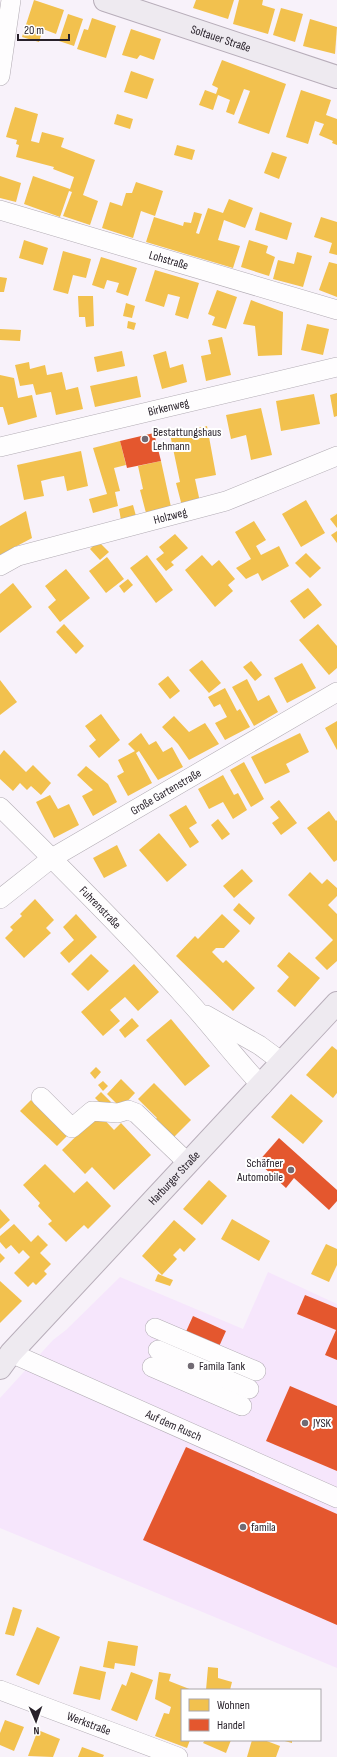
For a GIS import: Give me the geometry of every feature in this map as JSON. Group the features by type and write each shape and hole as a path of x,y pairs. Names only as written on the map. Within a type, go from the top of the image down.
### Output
{"main road":[{"name":"Soltauer Straße","path":"105,0 337,77"},
{"name":"Harburger Straße","path":"4,1361 188,1163 262,1086 282,1062 337,1003"}],"street":[{"path":"0,76 11,0"},
{"name":"Lohstraße","path":"0,210 337,310"},
{"name":"Birkenweg","path":"0,447 337,367"},
{"name":"Holzweg","path":"0,566 18,556 226,501 337,456"},
{"name":"Große Gartenstraße","path":"0,899 52,858 337,692"},
{"name":"Fuhrenstraße","path":"0,808 52,858 197,1011 240,1064 262,1086"},
{"name":"Fuhrenstraße","path":"197,1011 260,1045 282,1062"},
{"path":"41,1097 72,1128 92,1111 118,1113 128,1110 136,1113 188,1163"},
{"path":"155,1328 256,1371"},
{"path":"155,1358 246,1397"},
{"name":"Auf dem Rusch","path":"4,1361 337,1498"},
{"name":"Werkstraße","path":"0,1690 178,1757"}],"shaded area":[{"path":"268,1272 337,1304 337,1668 0,1528 0,1398 53,1340 66,1330 120,1277 243,1329"}],"building: Wohnen":[{"path":"34,0 64,10 56,34 43,29 39,42 22,37"},
{"path":"196,0 234,0 228,19 193,8"},
{"path":"239,0 263,0 262,5 275,9 268,34 233,24"},
{"path":"281,8 303,14 295,42 273,35"},
{"path":"68,14 83,19 74,46 59,41"},
{"path":"92,18 116,26 106,58 77,49 84,29 88,30"},
{"path":"310,19 337,27 335,54 303,46"},
{"path":"131,29 161,39 154,60 140,55 137,59 122,55"},
{"path":"222,60 286,84 269,134 238,123 250,91 244,89 234,115 226,112 230,100 218,95 213,110 199,105 205,90 216,94 218,88 212,85"},
{"path":"131,71 154,79 147,99 124,92"},
{"path":"301,90 331,100 326,115 337,119 337,145 332,143 333,141 319,135 324,124 315,121 308,144 286,137"},
{"path":"15,107 38,114 31,141 39,143 42,132 64,138 61,147 95,160 83,195 98,201 90,225 63,216 72,192 69,191 60,217 24,204 33,176 70,189 74,177 53,169 54,167 16,157 19,145 16,144 17,140 6,137"},
{"path":"117,114 133,119 130,129 114,124"},
{"path":"177,145 195,150 192,160 174,155"},
{"path":"272,152 287,157 279,179 264,173"},
{"path":"0,176 21,183 16,202 0,198"},
{"path":"136,182 163,191 155,216 141,211 133,238 102,228 110,202 122,206 126,193 132,193"},
{"path":"229,199 253,208 245,228 224,220 218,240 240,246 233,268 146,242 154,217 183,226 184,222 191,223 194,212 202,214 196,233 199,234 208,208 223,213"},
{"path":"260,212 292,223 287,240 255,230"},
{"path":"321,217 337,222 337,255 329,253 332,243 314,237"},
{"path":"24,240 48,248 43,265 19,258"},
{"path":"249,240 268,246 266,253 275,257 269,276 241,267"},
{"path":"63,251 91,259 86,278 73,275 68,294 53,290"},
{"path":"297,252 312,256 303,287 273,279 278,260 294,264"},
{"path":"101,257 137,268 128,296 116,292 119,283 107,280 104,289 92,285"},
{"path":"329,262 337,264 337,297 319,290"},
{"path":"155,270 199,283 188,319 175,315 180,297 168,294 164,307 145,301"},
{"path":"0,277 7,278 4,292 0,292"},
{"path":"217,290 237,297 226,329 212,325 215,317 208,314"},
{"path":"78,296 93,296 94,326 86,327 85,317 79,317"},
{"path":"251,300 283,312 282,355 258,356 255,326 243,324"},
{"path":"126,303 135,306 132,318 123,316"},
{"path":"128,321 136,323 134,330 127,328"},
{"path":"307,324 329,329 323,355 301,350"},
{"path":"0,329 21,330 20,341 0,340"},
{"path":"222,337 231,375 206,381 201,356 211,354 208,340"},
{"path":"122,351 125,366 97,372 94,357"},
{"path":"166,351 170,368 183,364 187,382 162,389 153,355"},
{"path":"29,362 30,369 45,365 47,375 62,372 66,390 78,387 83,409 56,415 51,392 36,395 33,384 20,386 15,365"},
{"path":"0,375 14,378 18,398 32,395 37,417 8,425 3,407 0,407"},
{"path":"137,376 141,397 95,407 90,386"},
{"path":"337,393 337,416 334,417 330,395"},
{"path":"314,394 320,424 281,431 276,401"},
{"path":"261,408 272,455 251,460 246,435 231,439 226,415"},
{"path":"207,426 216,475 195,479 200,502 182,506 176,483 180,482 170,434"},
{"path":"120,441 126,465 114,468 120,491 115,492 118,506 93,513 89,499 107,494 93,448"},
{"path":"81,451 88,486 67,491 64,476 53,478 41,481 44,496 24,500 17,465"},
{"path":"161,461 171,507 146,513 140,490 143,489 138,466"},
{"path":"306,500 325,533 301,547 282,514"},
{"path":"133,505 136,516 121,520 119,509"},
{"path":"26,511 32,538 0,555 0,526"},
{"path":"337,514 337,528 330,519"},
{"path":"254,521 266,540 256,546 261,555 279,546 289,566 262,581 258,573 246,579 236,568 251,559 235,532"},
{"path":"337,531 337,543 331,535"},
{"path":"175,534 188,548 171,562 174,565 166,571 156,559 164,553 159,547"},
{"path":"98,541 109,552 100,560 90,549"},
{"path":"306,553 321,568 310,578 295,563"},
{"path":"147,555 173,590 156,603 130,568"},
{"path":"202,555 212,566 219,560 235,579 228,585 233,591 215,607 185,570"},
{"path":"107,557 124,579 106,593 89,571"},
{"path":"66,569 90,598 60,622 48,607 56,600 45,586"},
{"path":"128,579 133,585 124,593 119,586"},
{"path":"13,583 32,607 0,633 0,594"},
{"path":"308,588 322,605 304,619 290,601"},
{"path":"64,624 84,646 76,654 56,632"},
{"path":"318,624 337,646 337,668 329,675 299,640"},
{"path":"202,660 221,683 209,693 189,670"},
{"path":"251,661 262,675 255,681 243,667"},
{"path":"302,663 316,688 287,703 274,678"},
{"path":"168,676 180,691 170,699 158,684"},
{"path":"247,679 258,701 269,695 278,712 254,726 232,687"},
{"path":"0,680 17,702 0,715"},
{"path":"225,688 237,711 240,709 250,727 225,740 215,723 227,717 220,704 214,707 208,697"},
{"path":"101,714 120,740 99,758 89,746 96,740 85,726"},
{"path":"174,716 189,732 205,723 219,744 189,760 178,744 162,727"},
{"path":"337,721 337,750 325,728"},
{"path":"141,733 149,745 156,741 163,752 172,747 183,767 158,780 139,751 136,753 152,783 128,796 117,776 124,772 118,760 135,751 128,744"},
{"path":"300,733 309,752 286,764 290,772 265,784 251,757"},
{"path":"4,750 26,772 33,765 51,783 41,795 31,786 27,790 20,783 13,791 0,779 0,755"},
{"path":"244,762 264,799 251,807 230,770"},
{"path":"86,766 108,784 117,802 93,816 82,796 93,790 77,775"},
{"path":"223,775 234,795 238,793 247,810 233,819 223,802 209,809 198,789"},
{"path":"50,795 58,809 69,804 79,825 54,838 36,802"},
{"path":"279,800 297,823 281,835 272,823 279,818 270,807"},
{"path":"186,805 197,823 189,828 199,842 190,848 169,815"},
{"path":"329,811 336,821 337,820 337,860 334,862 307,828"},
{"path":"218,819 230,834 222,840 211,825"},
{"path":"159,833 187,865 167,882 139,850"},
{"path":"117,845 127,866 104,878 93,858"},
{"path":"242,869 253,881 234,898 223,886"},
{"path":"310,872 322,884 327,879 337,888 337,896 328,905 337,914 337,961 327,970 315,958 333,940 288,895"},
{"path":"35,899 54,920 46,928 51,933 24,958 5,938 13,930 10,927 22,916 20,914"},
{"path":"239,903 255,918 250,925 233,910"},
{"path":"76,914 97,937 69,963 60,953 74,940 63,927"},
{"path":"222,914 240,931 224,948 216,948 212,952 223,963 226,960 255,988 233,1011 176,956 195,936 198,939"},
{"path":"289,952 320,978 295,1007 277,991 289,977 277,966"},
{"path":"91,954 109,971 88,991 71,974"},
{"path":"134,964 159,992 138,1011 125,997 110,1010 120,1021 103,1036 81,1012"},
{"path":"132,1018 139,1026 125,1038 119,1030"},
{"path":"171,1019 210,1066 185,1086 146,1040"},
{"path":"332,1046 337,1050 337,1093 333,1098 306,1075"},
{"path":"96,1067 101,1072 95,1079 90,1073"},
{"path":"121,1079 135,1093 121,1108 107,1094"},
{"path":"103,1081 108,1086 103,1091 98,1085"},
{"path":"154,1083 191,1120 172,1139 153,1121 157,1118 138,1099"},
{"path":"101,1092 111,1102 105,1108 95,1098"},
{"path":"291,1094 323,1121 303,1144 271,1117"},
{"path":"31,1100 67,1136 57,1146 20,1111"},
{"path":"99,1114 114,1130 121,1123 151,1155 114,1190 92,1167 85,1174 62,1150"},
{"path":"45,1164 74,1193 87,1181 111,1206 88,1229 84,1225 66,1242 48,1224 52,1221 38,1206 40,1203 23,1185"},
{"path":"209,1180 227,1196 202,1225 183,1209"},
{"path":"0,1209 10,1220 0,1229"},
{"path":"232,1219 270,1241 259,1261 221,1239"},
{"path":"174,1220 196,1239 184,1252 180,1248 173,1255 177,1259 162,1275 142,1256"},
{"path":"14,1224 31,1242 38,1235 48,1245 40,1253 51,1264 44,1271 47,1274 36,1285 33,1282 28,1287 14,1273 30,1257 23,1250 19,1254 11,1245 6,1249 0,1242 0,1236"},
{"path":"326,1244 337,1249 337,1265 329,1282 311,1274"},
{"path":"0,1253 5,1258 0,1263"},
{"path":"158,1274 173,1280 170,1286 155,1281"},
{"path":"0,1281 22,1301 0,1323"},
{"path":"13,1607 22,1610 14,1636 5,1634"},
{"path":"37,1627 60,1637 39,1685 16,1675"},
{"path":"108,1641 138,1646 135,1666 115,1663 114,1669 103,1667"},
{"path":"80,1666 106,1672 100,1700 73,1694"},
{"path":"208,1667 218,1668 218,1678 232,1682 230,1689 206,1689"},
{"path":"131,1672 153,1680 137,1721 111,1710 122,1684 126,1686"},
{"path":"159,1672 171,1674 169,1681 189,1689 181,1689 181,1741 190,1741 187,1748 155,1736 164,1713 169,1714 171,1707 155,1699"},
{"path":"5,1720 24,1727 14,1751 0,1745 0,1733"},
{"path":"38,1730 60,1739 53,1757 28,1756"},
{"path":"204,1741 231,1741 226,1753 203,1743"},
{"path":"252,1741 267,1741 280,1746 276,1757 247,1757"},
{"path":"82,1747 104,1755 103,1757 78,1757"}],"building: Handel":[{"path":"154,433 161,461 127,468 120,441"},
{"name":"Schäfner Automobile","path":"279,1138 337,1190 337,1201 329,1210 294,1178 286,1188 258,1162"},
{"path":"305,1295 337,1308 337,1360 325,1355 336,1330 297,1314"},
{"name":"Famila Tank","path":"193,1316 226,1331 217,1351 229,1356 209,1400 154,1377 173,1332 184,1336"},
{"name":"JYSK","path":"290,1386 337,1406 337,1471 266,1441"},
{"name":"famila","path":"186,1447 337,1514 337,1625 143,1540"}],"place":[{"name":"Bestattungshaus Lehmann","path":"145,439"},
{"name":"Schäfner Automobile","path":"291,1170"},
{"name":"Famila Tank","path":"191,1366"},
{"name":"JYSK","path":"305,1423"},
{"name":"famila","path":"243,1527"}]}
